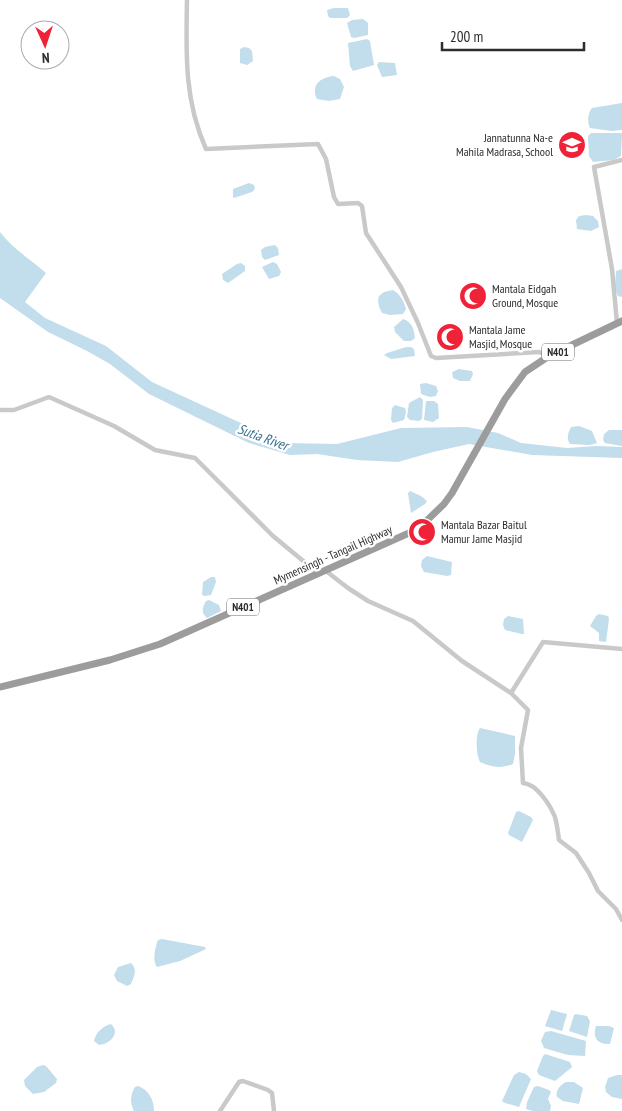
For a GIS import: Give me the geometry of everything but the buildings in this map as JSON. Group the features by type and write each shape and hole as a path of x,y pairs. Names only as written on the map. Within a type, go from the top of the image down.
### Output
{"highway":[{"name":"Mymensingh - Tangail Highway","path":"0,687 110,660 160,644 418,529 444,504 461,480 505,398 525,372 549,356 619,322"}],"street":[{"path":"187,0 186,72 197,130 206,149 318,144 326,159 334,196 338,204 358,202 362,206 366,232 401,287 432,356 436,358 539,352 549,356"},
{"path":"619,322 612,269 594,167 622,160"},
{"path":"0,410 14,410 49,397 114,426 155,450 195,458 273,536 319,574"},
{"path":"326,571 368,601 413,621 462,661 511,693 528,710 520,748 523,783 530,785 551,808 559,840 576,853 590,873 598,891 616,909 622,920"},
{"path":"511,693 543,642 622,649"},
{"path":"220,1111 239,1082 243,1081 272,1093 274,1111"}],"water":[{"path":"348,8 350,15 347,18 330,18 327,10"},
{"path":"363,19 368,23 368,35 351,37 347,23 352,20"},
{"path":"367,39 370,41 374,65 353,71 350,66 348,43"},
{"path":"244,47 252,51 253,61 247,65 240,63 240,49"},
{"path":"379,62 395,63 397,75 382,77 377,65"},
{"path":"334,76 340,79 344,87 340,99 329,101 317,99 315,90 318,83 325,78"},
{"path":"622,103 622,130 611,131 590,128 588,118 592,108"},
{"path":"591,133 622,133 621,156 614,160 593,162 589,156 588,136"},
{"path":"249,183 254,185 255,189 252,192 233,197 233,189"},
{"path":"579,216 593,216 598,221 599,227 591,231 577,229 576,220"},
{"name":"Sutia River","path":"0,232 16,249 46,273 25,302 45,318 106,346 152,382 284,443 337,444 401,428 467,427 498,433 521,443 567,448 622,447 622,458 532,455 469,444 398,462 357,460 317,454 290,455 249,443 149,394 110,364 48,332 0,298"},
{"path":"275,245 278,248 279,255 265,260 262,257 261,250"},
{"path":"273,262 277,264 281,272 279,276 269,279 262,267"},
{"path":"241,263 245,266 245,271 228,283 223,280 222,274"},
{"path":"622,269 622,297 618,296 615,288 616,271"},
{"path":"393,290 404,303 406,309 403,314 390,315 382,313 380,309 379,296 384,292"},
{"path":"403,319 409,322 413,329 415,338 411,341 404,341 395,332 394,327"},
{"path":"406,347 414,349 415,356 391,359 384,355 387,353"},
{"path":"459,369 472,371 473,374 470,381 460,381 453,378 452,372"},
{"path":"426,383 436,386 438,391 436,396 430,397 421,394 420,384"},
{"path":"420,397 423,400 422,419 419,421 410,420 407,417 409,403"},
{"path":"426,401 434,401 438,404 439,418 433,422 424,420"},
{"path":"395,405 405,408 406,412 404,420 393,423 391,420 392,408"},
{"path":"579,426 592,431 597,443 590,445 570,444 568,436 571,427"},
{"path":"609,430 622,430 622,446 605,443 603,440 604,434"},
{"path":"410,491 427,501 411,513 408,493"},
{"path":"427,556 452,562 451,575 424,572 421,566 422,560"},
{"path":"211,577 215,577 216,582 211,595 202,595 203,582"},
{"path":"209,600 219,605 221,611 207,618 203,608 206,601"},
{"path":"599,614 608,616 609,619 606,642 599,641 599,633 590,626"},
{"path":"508,616 523,619 524,634 505,630 503,625 504,619"},
{"path":"480,728 515,736 513,764 496,767 480,762 477,735"},
{"path":"519,811 533,820 522,842 508,833 516,812"},
{"path":"162,939 205,947 206,949 180,961 157,967 154,958 155,950 158,940"},
{"path":"131,963 135,973 131,984 127,986 117,981 114,975 118,967"},
{"path":"551,1010 567,1014 562,1031 545,1026"},
{"path":"576,1014 587,1016 590,1021 587,1037 569,1031"},
{"path":"111,1024 115,1031 113,1038 107,1043 99,1045 94,1041 96,1035 105,1026"},
{"path":"596,1026 614,1028 610,1044 597,1040 595,1034"},
{"path":"551,1031 586,1041 585,1056 568,1055 544,1048 541,1041 545,1032"},
{"path":"545,1054 570,1062 572,1067 555,1081 539,1075 537,1071"},
{"path":"43,1065 57,1079 56,1083 44,1092 33,1094 25,1086 24,1080 37,1067"},
{"path":"519,1072 526,1074 531,1079 519,1107 502,1101 514,1075"},
{"path":"622,1075 622,1099 612,1097 606,1092 605,1087 608,1078"},
{"path":"566,1082 574,1082 583,1088 579,1104 563,1101 557,1097 558,1088"},
{"path":"138,1086 150,1096 154,1111 134,1111 131,1096 135,1087"},
{"path":"538,1086 551,1092 548,1099 551,1106 550,1111 526,1109 534,1087"}],"place":[{"name":"Jannatunna Na-e Mahila Madrasa, School","path":"572,145"},
{"name":"Mantala Eidgah Ground, Mosque","path":"473,296"},
{"name":"Mantala Jame Masjid, Mosque","path":"450,337"},
{"name":"Mantala Bazar Baitul Mamur Jame Masjid","path":"422,532"}]}
